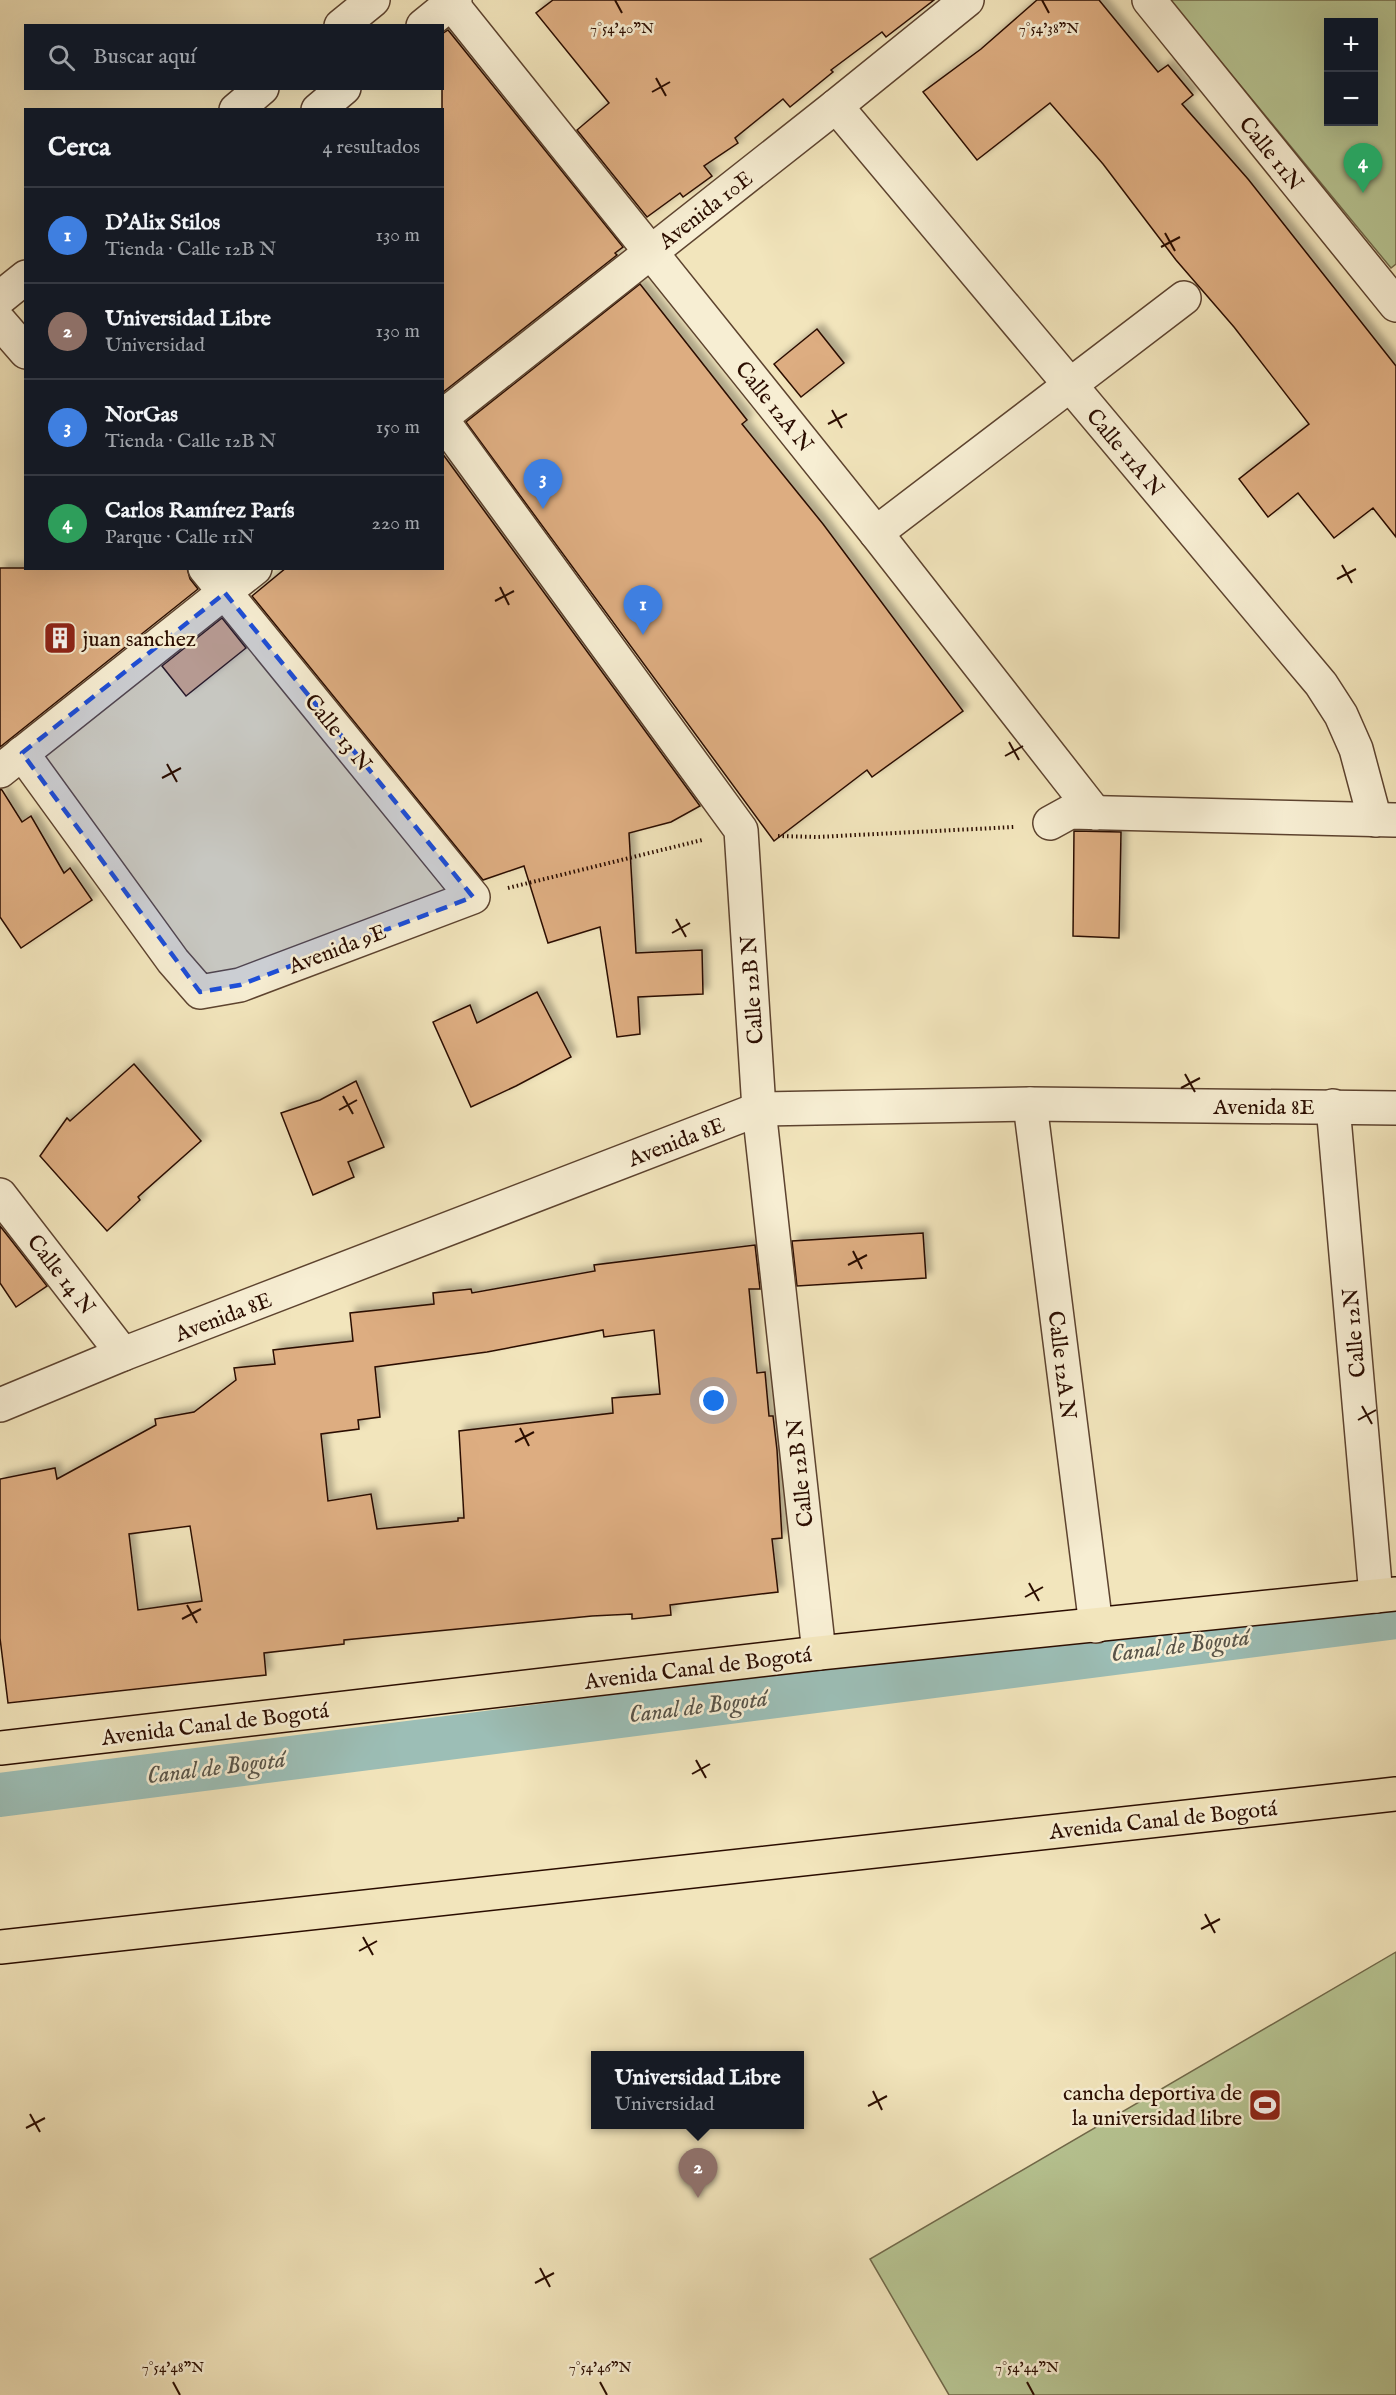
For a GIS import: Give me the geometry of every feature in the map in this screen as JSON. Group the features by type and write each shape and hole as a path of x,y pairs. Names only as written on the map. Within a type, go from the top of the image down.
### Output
{"main road":[{"name":"Avenida Canal de Bogotá","path":"0,1748 819,1653 1386,1595"},
{"name":"Avenida Canal de Bogotá","path":"0,1947 1396,1794"}],"street":[{"path":"343,24 373,0"},
{"name":"Avenida 10E","path":"444,417 967,0"},
{"name":"Calle 11N","path":"1149,0 1396,305"},
{"path":"426,24 453,2"},
{"name":"Calle 12A N","path":"453,2 876,532 1095,813"},
{"path":"238,108 260,90"},
{"path":"320,108 342,90"},
{"name":"Calle 11A N","path":"836,106 1321,684 1341,716 1386,820"},
{"path":"0,298 24,279"},
{"path":"876,532 1184,298"},
{"path":"0,322 18,352"},
{"path":"444,422 741,830"},
{"path":"11,762 215,581 249,570"},
{"name":"Calle 13 N","path":"215,581 473,897"},
{"name":"Avenida 9E","path":"11,762 200,992 240,985 473,897"},
{"path":"1050,823 1071,813 1386,820"},
{"name":"Calle 12B N","path":"741,830 759,1109 819,1653"},
{"name":"Calle 12A N","path":"1029,1104 1096,1626"},
{"name":"Avenida 8E","path":"0,1405 123,1354 759,1109 1029,1104 1396,1108"},
{"name":"Calle 12N","path":"1333,1106 1386,1595"},
{"name":"Calle 14 N","path":"0,1194 123,1354"}],"path":[{"path":"473,897 741,830 755,837 817,837 975,830 1050,823"}],"highlighted area":[{"path":"225,593 473,897 240,985 200,992 22,753"}],"green space":[{"path":"1170,0 1396,0 1396,264 1391,268"},
{"name":"cancha deportiva de la universidad libre","path":"1396,1952 1396,2395 949,2395 870,2259"}],"building":[{"path":"553,0 934,0 886,37 882,32 831,70 833,72 790,107 783,99 735,138 738,143 704,166 712,176 683,197 680,193 647,217 577,130 609,103 536,13"},
{"path":"1037,0 1099,0 1158,72 1168,65 1193,95 1182,104 1248,179 1396,366 1396,537 1373,508 1334,538 1298,493 1268,517 1239,479 1309,424 1234,327 1176,260 1103,164 1050,103 977,160 923,92 981,49"},
{"path":"448,30 623,247 615,253 617,255 444,391 444,108 442,108 442,90 444,90 444,33"},
{"path":"640,284 747,420 742,424 823,524 963,711 872,777 867,770 774,841 466,422"},
{"path":"817,329 844,363 801,397 774,364"},
{"path":"444,456 700,806 671,822 629,833 636,953 702,950 703,994 638,997 640,1034 617,1037 600,927 548,943 524,866 483,880 252,596 284,570 444,570"},
{"path":"0,568 188,570 190,579 198,589 0,747"},
{"path":"222,618 246,648 186,696 162,666"},
{"path":"0,789 22,822 31,816 64,873 70,868 92,900 21,948 0,917"},
{"path":"1074,831 1121,832 1119,938 1073,936"},
{"path":"537,992 571,1057 471,1107 433,1022 470,1005 477,1023"},
{"path":"134,1064 201,1141 138,1197 140,1200 107,1231 40,1156 67,1118 70,1121"},
{"path":"356,1081 384,1147 348,1162 354,1177 313,1195 281,1113 320,1100"},
{"path":"0,1226 47,1286 16,1307 0,1283"},
{"path":"923,1233 926,1278 797,1286 792,1241"},
{"path":"755,1245 760,1289 749,1289 757,1373 765,1372 769,1416 773,1416 777,1450 782,1538 772,1539 778,1592 670,1605 671,1615 632,1619 632,1614 592,1616 344,1640 344,1644 264,1653 266,1675 8,1703 0,1638 0,1479 55,1468 57,1479 156,1425 155,1419 194,1412 236,1380 234,1368 275,1364 273,1350 353,1341 350,1313 434,1304 433,1293 471,1289 472,1293 595,1271 594,1265","holes":["603,1330 604,1337 654,1330 660,1394 612,1398 613,1413 459,1431 464,1518 458,1518 458,1521 377,1529 371,1494 328,1501 321,1434 359,1429 358,1420 380,1417 375,1367 487,1352","190,1526 202,1601 138,1610 129,1534"]}],"waterway":[{"name":"Canal de Bogotá","path":"0,1795 1396,1617"}],"place":[{"name":"Carlos Ramírez París","path":"1363,193"},
{"name":"NorGas","path":"543,509"},
{"name":"D'Alix Stilos","path":"643,635"},
{"name":"juan sanchez","path":"60,638"},
{"name":"cancha deportiva de la universidad libre","path":"1265,2105"},
{"name":"Universidad Libre","path":"698,2198"}]}
